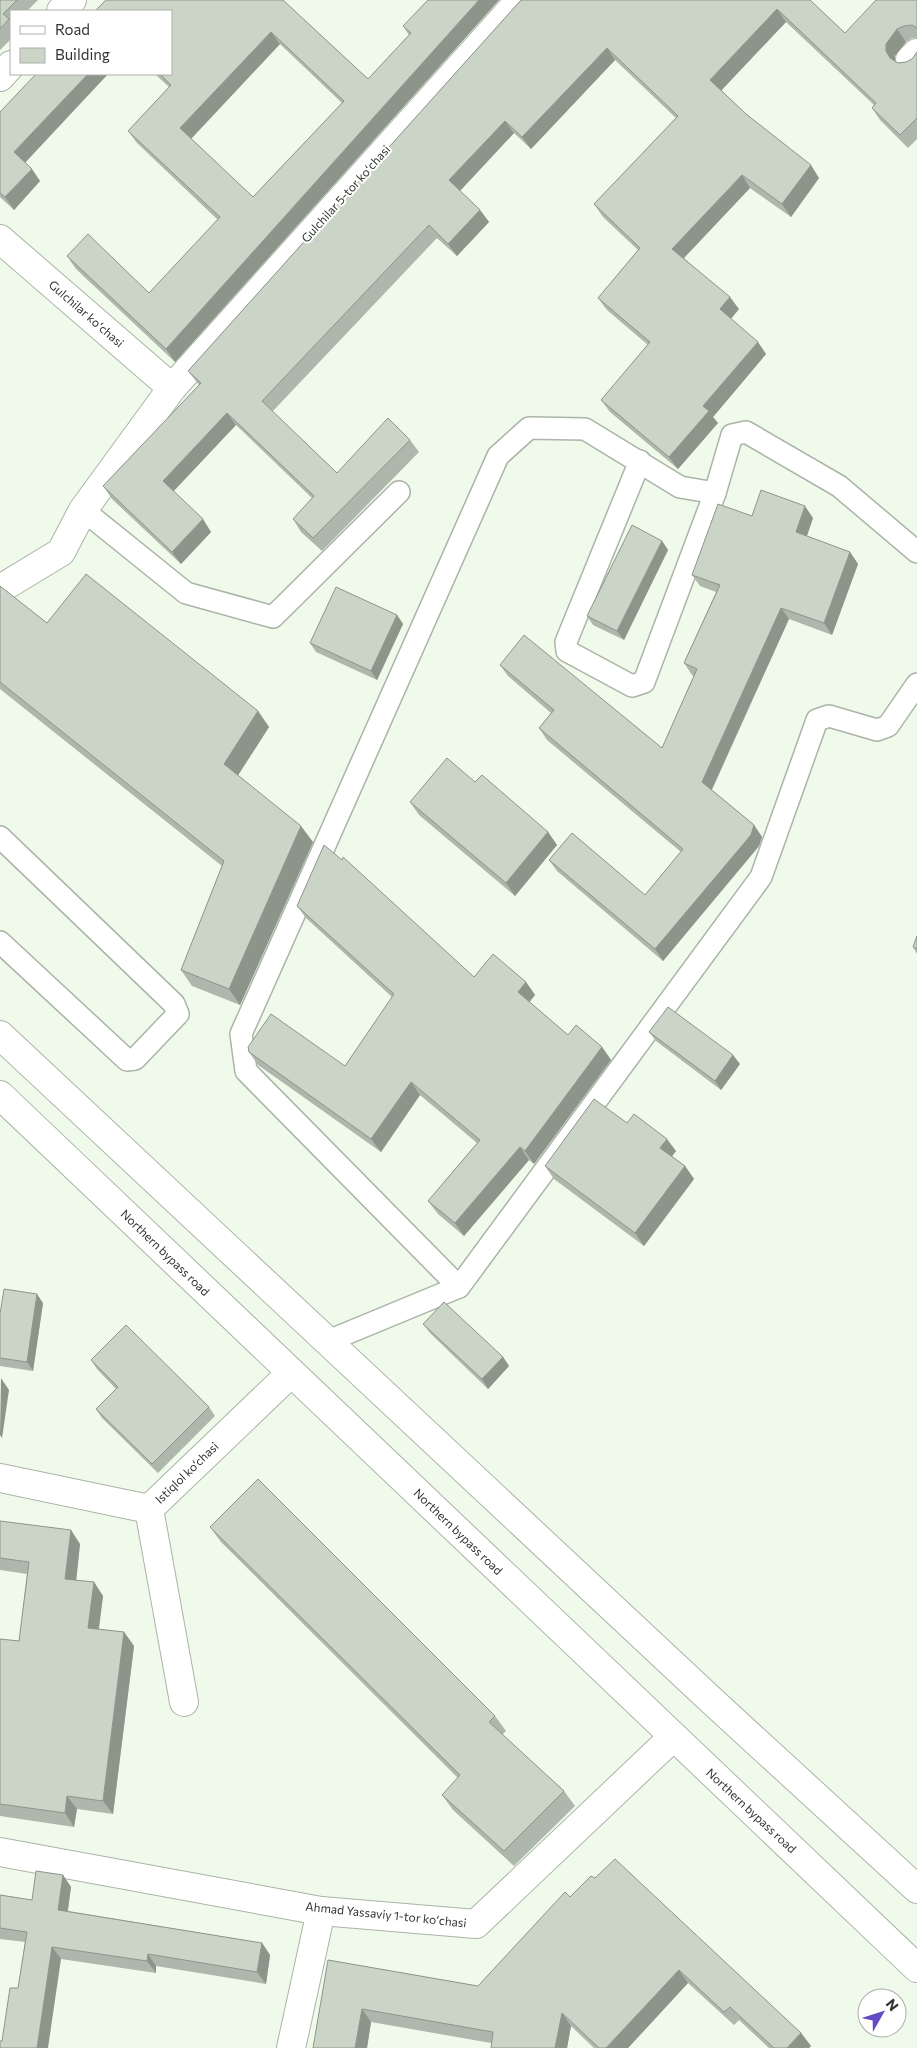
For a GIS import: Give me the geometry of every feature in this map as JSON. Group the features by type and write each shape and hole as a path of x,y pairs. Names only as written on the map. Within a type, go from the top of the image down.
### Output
{"street":[{"path":"62,10 72,0"},
{"name":"Gulchilar 5-tor koʻchasi","path":"0,589 61,552 83,510 172,388 520,0"},
{"path":"0,78 10,66"},
{"name":"Gulchilar koʻchasi","path":"0,240 172,388"},
{"path":"0,1035 710,1700 917,1888"},
{"name":"Northern bypass road","path":"0,1095 917,1968"},
{"name":"Istiqlol ko‘chasi","path":"0,1478 149,1509 291,1372"},
{"path":"149,1509 184,1702"},
{"name":"Ahmad Yassaviy 1-tor koʻchasi","path":"0,1852 322,1911 476,1924 673,1737"},
{"path":"291,2048 322,1911"}],"lane":[{"path":"460,1287 246,1071 241,1034 498,456 529,428 584,429 640,461 680,487 715,493"},
{"path":"640,461 566,642 568,652 632,686 644,682 715,493 732,435 746,432 839,486 917,552"},
{"path":"83,510 186,593 273,617 399,492"},
{"path":"326,1342 460,1287 761,877 817,720 829,716 877,730 888,726 917,684"},
{"path":"0,838 174,1004 178,1014 135,1059 127,1060 0,942"}],"building":[{"path":"0,0 17,0 3,14 9,19 0,29"},
{"path":"106,0 283,0 368,79 411,33 403,26 428,0 479,0 166,349 67,256 88,234 149,293 220,217 128,131 171,85 161,75 172,75 172,10 96,10","holes":["271,32 344,101 253,197 180,128"]},
{"path":"521,0 810,0 845,33 876,0 917,0 917,28 912,25 897,29 886,44 886,51 890,58 898,63 912,59 917,52 917,118 900,135 872,108 876,103 777,9 710,80 746,114 811,165 782,204 742,175 672,249 730,297 720,309 758,342 703,406 709,411 669,457 601,400 650,342 598,298 640,248 594,204 678,116 607,48 522,137 505,121 449,180 480,210 448,244 429,225 262,401 337,473 388,418 410,440 313,538 293,519 314,496 227,413 163,481 203,519 172,552 103,486 201,383 188,371"},
{"path":"35,75 87,75 14,152 32,169 5,197 0,193 0,112"},
{"path":"761,490 805,506 796,532 850,552 824,623 781,608 702,782 754,825 751,835 655,949 549,860 572,833 645,895 683,849 539,728 554,710 500,665 524,635 662,748 697,669 684,663 720,585 692,575 718,504 752,516"},
{"path":"632,525 662,541 617,631 587,616"},
{"path":"86,574 258,711 224,764 301,826 229,989 181,970 224,861 0,682 0,586 47,623"},
{"path":"336,587 397,615 371,671 310,643"},
{"path":"447,758 475,782 482,775 548,832 506,883 410,802"},
{"path":"324,845 342,860 343,857 474,977 493,954 526,982 518,992 568,1035 576,1025 602,1047 525,1151 520,1147 455,1223 428,1201 480,1140 411,1082 371,1139 249,1052 248,1047 271,1014 345,1066 394,994 297,906"},
{"path":"917,936 917,949 913,947"},
{"path":"668,1007 733,1055 715,1081 649,1032"},
{"path":"594,1099 627,1123 634,1114 667,1139 660,1148 685,1166 635,1233 545,1166"},
{"path":"4,1289 37,1294 27,1362 0,1358 0,1314"},
{"path":"444,1302 503,1357 482,1379 423,1324"},
{"path":"126,1325 209,1407 152,1464 96,1409 118,1387 91,1360"},
{"path":"258,1479 495,1716 489,1722 564,1791 504,1851 442,1795 460,1775 210,1527"},
{"path":"0,1521 71,1530 65,1579 94,1582 88,1628 124,1632 103,1801 67,1796 65,1813 0,1804 0,1639 19,1641 29,1562 0,1558"},
{"path":"615,1859 801,2033 787,2048 774,2048 730,2007 724,2012 679,1970 606,2048 599,2048 562,2013 555,2048 491,2048 493,2032 362,2009 355,2048 313,2048 328,1960 478,1986 565,1892 570,1897 591,1876 595,1878"},
{"path":"36,1871 63,1875 58,1910 262,1943 257,1972 148,1954 147,1961 52,1947 37,2048 0,2048 10,1988 18,1988 27,1932 0,1928 0,1895 32,1900"}]}
